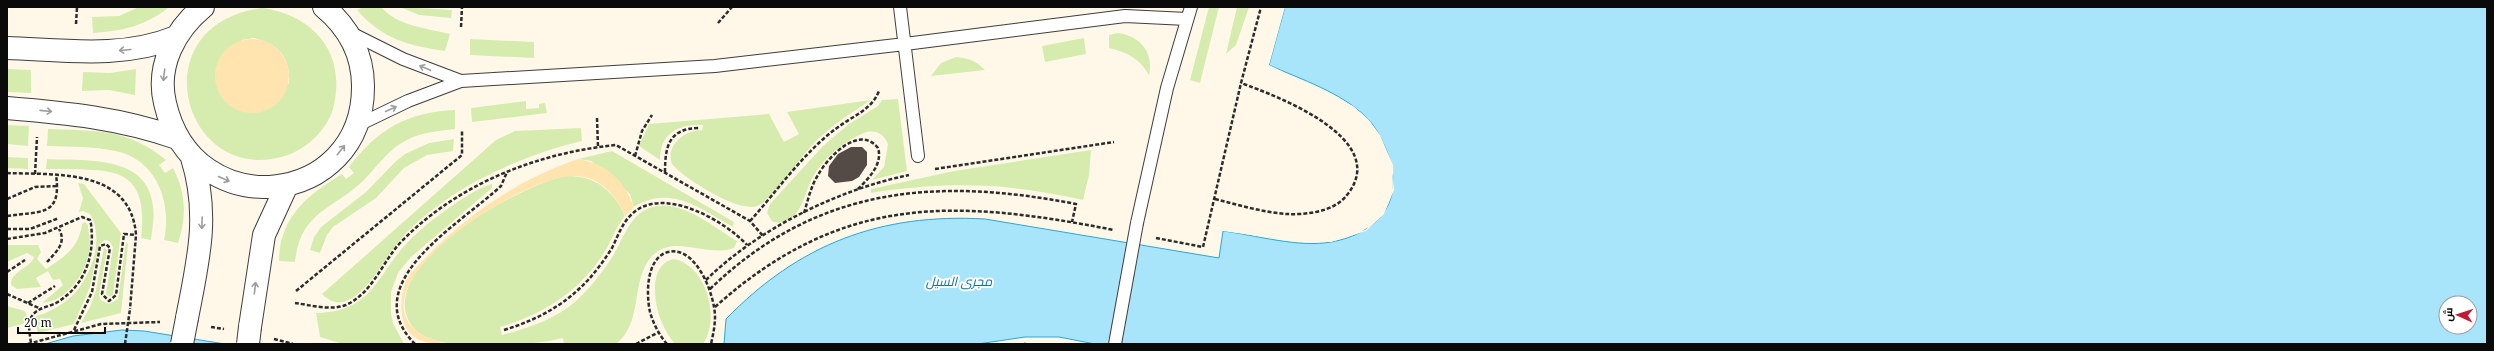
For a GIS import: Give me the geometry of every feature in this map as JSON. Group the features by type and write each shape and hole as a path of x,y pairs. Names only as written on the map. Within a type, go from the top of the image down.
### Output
{"street":[{"path":"203,7 190,18 176,37 166,64 164,99 168,120 177,138 192,158 207,171 226,180 246,186 267,188 287,185 321,169 335,157 356,126 361,110 363,77 355,45 347,31 324,7"},
{"path":"7,48 115,51 154,46 176,37"},
{"path":"7,108 38,110 122,121 177,138"},
{"path":"182,344 200,252 202,226 201,195 192,158"},
{"path":"249,336 264,235 287,185"}],"lane":[{"path":"900,7 918,156"},
{"path":"1115,344 1136,223 1167,88 1191,7"},
{"path":"356,126 408,101 462,81 715,66 905,44 1094,18 1125,16 1187,19"},
{"path":"347,31 403,59 462,81"}],"path":[{"path":"461,27 462,7"},
{"path":"718,23 732,7"},
{"path":"1150,237 1204,247 1241,83 1262,7"},
{"path":"1215,199 1269,212 1306,213 1335,206 1347,195 1355,181 1356,164 1351,149 1325,123 1293,103 1241,83"},
{"path":"750,221 818,144 840,126 868,108 879,91"},
{"path":"35,174 38,110"},
{"path":"635,156 642,131 652,115"},
{"path":"597,118 598,147"},
{"path":"665,173 665,154 671,139 684,130 700,128"},
{"path":"296,291 462,155 462,131"},
{"path":"804,213 813,186 824,164 842,148 852,142 864,139 869,140 878,148 879,159 870,176 856,191"},
{"path":"931,170 1114,142"},
{"path":"295,303 331,308 351,302 368,289 398,246 420,225 469,191 508,172 552,156 598,147 616,145 750,221 763,236"},
{"path":"415,344 402,329 399,320 396,299 402,279 415,262 501,186 508,172"},
{"path":"7,173 56,175 91,180 118,194 132,213 136,235 130,309 125,344"},
{"path":"706,280 747,245 804,213 856,191 917,173"},
{"path":"7,216 41,210 52,206 58,197 56,175"},
{"path":"7,199 35,187 58,186"},
{"path":"710,289 749,254 791,228 837,209 886,197 962,191 1000,192 1038,197 1076,204 1072,222"},
{"path":"504,330 541,316 574,294 601,265 626,221 642,207 652,203 663,202 684,206 726,227 747,245"},
{"path":"714,307 741,283 772,261 824,234 854,223 893,215 960,211 1013,213 1119,231"},
{"path":"7,239 32,237 59,229 82,217 86,217 91,224 92,251 89,264 75,287 54,304 34,313 30,320 31,343"},
{"path":"7,229 30,229 59,218"},
{"path":"47,262 60,247 62,237 59,229"},
{"path":"74,330 92,292 100,246 106,244 110,248 102,294 109,301 116,295 124,234 136,235"},
{"path":"667,344 659,332 650,312 648,296 652,270 660,256 673,251 681,253 694,264 706,280 710,289 715,317 711,344"},
{"path":"7,272 25,260"},
{"path":"28,303 55,286"},
{"path":"7,294 42,309"},
{"path":"636,344 659,332"}],"green space":[{"path":"139,7 169,7 152,19 142,23 124,29 93,33 92,17 119,16"},
{"path":"364,7 381,7 395,18 404,22 422,28 450,34 445,51 420,47 397,40 376,28 366,20 357,10"},
{"path":"400,7 452,10 451,18 419,15"},
{"path":"1209,7 1219,7 1200,83 1190,80"},
{"path":"1237,7 1249,7 1236,45 1226,54"},
{"path":"263,8 282,12 312,29 323,41 331,55 335,72 336,89 333,109 326,124 316,137 303,148 288,155 252,160 222,149 201,128 189,101 188,71 199,42 224,20","holes":["254,38 277,48 282,54 288,67 289,84 241,40"]},
{"path":"1118,33 1133,38 1144,47 1150,60 1149,75 1137,60 1127,54 1109,48 1109,35"},
{"path":"1084,38 1086,54 1045,62 1042,46"},
{"path":"470,39 534,42 534,58 470,55"},
{"path":"956,57 972,60 985,70 931,76 941,63"},
{"path":"7,69 31,70 31,93 7,92"},
{"path":"136,69 135,95 109,90 82,91 83,72 110,73"},
{"path":"898,99 907,171 872,180 884,167 888,144 879,133 864,133 847,142 824,161 813,177 805,197 794,216 783,222 778,223 772,221 767,213 770,204 823,146 849,124 878,106 882,100"},
{"path":"871,100 821,136 771,195 757,206 749,207 725,200 699,186 672,164 671,151 674,145 683,136 702,130 703,125 686,126 672,132 663,143 660,160 639,146 649,124 769,114 784,142 799,134 787,112"},
{"path":"526,101 526,109 539,108 539,104 545,103 547,113 472,122 471,108"},
{"path":"455,110 455,129 419,135 394,148 363,181 329,206 311,222 303,232 298,245 295,262 279,261 280,246 284,232 297,209 317,190 329,182 342,174 346,179 354,173 349,167 371,142 395,125 408,119 422,114"},
{"path":"7,125 29,126 28,146 7,144"},
{"path":"581,128 582,141 535,155 488,175 444,201 424,216 406,233 368,284 350,300 337,302 330,300 322,294 496,140 515,131"},
{"path":"48,129 110,133 138,142 166,160 159,165 165,173 173,168 181,186 183,196 184,214 178,243 164,240 166,212 163,198 151,173 142,163 129,156 107,149 47,146"},
{"path":"454,139 453,151 427,155 404,168 376,198 333,227 327,235 320,253 310,250 314,237 321,227 366,192 395,162 405,154 429,143"},
{"path":"1091,150 1089,175 1083,200 1055,194 1003,187 952,185 899,189 871,193 871,189 954,171"},
{"path":"612,151 734,222 733,227 697,207 673,198 660,198 647,201 634,207 630,194 591,161 578,159"},
{"path":"7,157 28,158 28,169 7,168"},
{"path":"47,159 95,161 112,164 127,169 140,177 149,189 154,210 151,240 141,238 142,213 138,195 131,182 119,175 105,171 46,169"},
{"path":"565,176 575,176 594,181 615,198 625,216 618,225 602,256 570,292 544,309 530,316 500,327 502,335 550,318 576,301 591,286 605,268 633,220 647,209 657,206 669,206 687,211 696,215 737,241 734,248 723,250 670,246 661,249 652,256 645,266 641,277 634,313 630,324 625,335 616,344 564,344 563,338 522,344 450,343 429,338 412,326 407,317 406,295 416,272 436,250 461,228 489,210 518,194"},
{"path":"78,183 84,184 121,233 113,295 110,297 106,294 113,247 109,241 105,240 99,245 90,287 74,324 38,333 34,317 54,309 72,296 85,279 94,257 96,235 94,224 90,214 83,211 79,212 83,198"},
{"path":"492,184 492,188 411,257 398,273 391,292 391,313 393,323 404,344 343,344 320,337 316,313 334,311 349,307 360,300 370,291 412,237 459,201"},
{"path":"85,222 88,225 90,243 87,261 79,278 73,286 59,298 42,303 63,285 60,279 53,280 48,271 36,278 41,287 17,289 11,285 14,276 29,264 34,257 27,253 7,262 7,245 38,245 41,252 37,259 46,269 70,251 78,239 82,224"},
{"path":"126,242 128,244 121,313 81,323 90,307 96,290 104,247 107,250 99,295 101,300 109,304 118,299"},
{"path":"674,259 685,263 695,271 707,294 711,321 703,344 675,344 664,328 660,317 655,298 656,277 665,263"},
{"path":"7,306 25,311 28,318 23,324 7,328"}],"sand":[{"path":"245,39 259,39 273,45 283,55 289,69 287,90 283,97 273,107 259,113 245,113 231,107 221,97 215,83 215,69 221,55 231,45"},
{"path":"578,159 588,161 606,169 620,181 630,197 634,207 625,216 617,201 606,188 593,180 576,176 553,180 522,192 487,211 454,234 426,260 408,287 404,312 419,333 447,344 426,342 410,333 406,327 402,315 403,290 406,281 411,274 430,253 463,223 499,197 537,176"}],"water":[{"name":"مجرى السيل","path":"1285,7 2487,7 2487,344 1095,344 1059,337 1025,337 978,344 724,344 726,319 754,293 782,271 812,253 844,239 876,228 947,218 985,219 1219,258 1223,231 1291,242 1318,243 1331,242 1364,231 1376,222 1385,210 1391,198 1393,183 1392,167 1386,149 1378,133 1367,118 1357,109 1321,87 1269,65"},
{"path":"122,330 144,331 225,344 45,344 73,336"}],"pier":[{"path":"1283,7 1285,7 1269,65 1353,106 1368,119 1380,135 1393,165 1394,190 1384,214 1366,231 1331,242 1294,241 1223,231 1223,229 1312,241 1331,240 1365,230 1374,222 1388,202 1392,190 1393,178 1387,154 1378,136 1366,120 1351,107 1334,97 1267,66"}],"building":[{"path":"851,147 862,147 867,152 867,165 859,177 852,181 835,183 828,176 829,166 838,154"}]}
